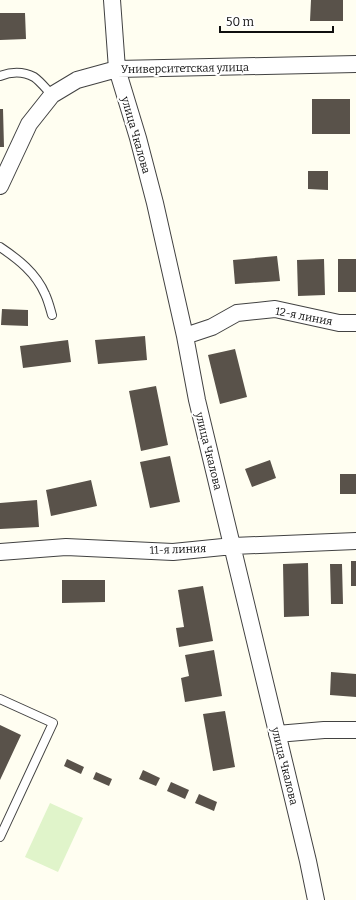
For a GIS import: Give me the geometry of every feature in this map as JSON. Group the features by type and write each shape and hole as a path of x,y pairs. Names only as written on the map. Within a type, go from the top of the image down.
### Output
{"street":[{"name":"улица Чкалова","path":"112,0 118,69 155,203 185,336 197,400 308,860 316,900"},
{"name":"Университетская улица","path":"0,186 29,124 52,96 77,80 118,69 356,64"},
{"name":"12-я линия","path":"185,336 212,327 237,313 274,309 339,323 356,323"},
{"name":"11-я линия","path":"0,552 66,547 173,552 233,546 356,541"},
{"path":"277,734 324,730 356,730"}],"lane":[{"path":"0,76 7,73 20,72 34,77 52,96"},
{"path":"0,247 18,259 36,276 45,293 52,315"},
{"path":"0,699 53,724 0,837"}],"green space":[{"path":"50,803 83,818 58,872 25,857"}],"building":[{"path":"311,0 343,0 343,21 310,21"},
{"path":"0,13 25,13 26,39 0,40"},
{"path":"312,99 350,99 350,134 312,134"},
{"path":"0,109 3,109 4,147 0,147"},
{"path":"308,171 328,171 328,190 308,189"},
{"path":"277,256 280,281 235,284 233,260"},
{"path":"324,259 325,295 298,296 297,260"},
{"path":"338,259 356,259 356,292 338,292"},
{"path":"2,309 28,310 28,326 1,325"},
{"path":"145,336 147,360 98,364 95,340"},
{"path":"68,340 71,362 23,368 20,346"},
{"path":"235,349 247,397 220,404 208,355"},
{"path":"156,386 168,445 141,451 129,391"},
{"path":"170,456 180,502 150,508 140,462"},
{"path":"270,460 276,478 252,487 245,469"},
{"path":"340,474 356,474 356,494 340,494"},
{"path":"91,480 97,506 51,516 46,490"},
{"path":"37,500 39,527 0,529 0,503"},
{"path":"351,561 356,561 356,586 351,586"},
{"path":"308,563 309,616 284,617 283,564"},
{"path":"330,564 342,564 343,604 331,604"},
{"path":"62,580 105,580 105,602 62,603"},
{"path":"203,586 213,641 179,647 176,628 184,627 178,590"},
{"path":"214,650 222,696 185,702 181,678 189,676 185,655"},
{"path":"331,672 356,674 356,697 330,695"},
{"path":"225,711 235,767 213,771 203,714"},
{"path":"0,725 21,735 0,780"},
{"path":"67,759 84,767 81,774 64,766"},
{"path":"143,770 160,778 156,786 139,779"},
{"path":"96,772 112,779 109,786 93,779"},
{"path":"171,782 189,790 185,799 167,791"},
{"path":"199,794 217,802 214,811 195,803"}]}
